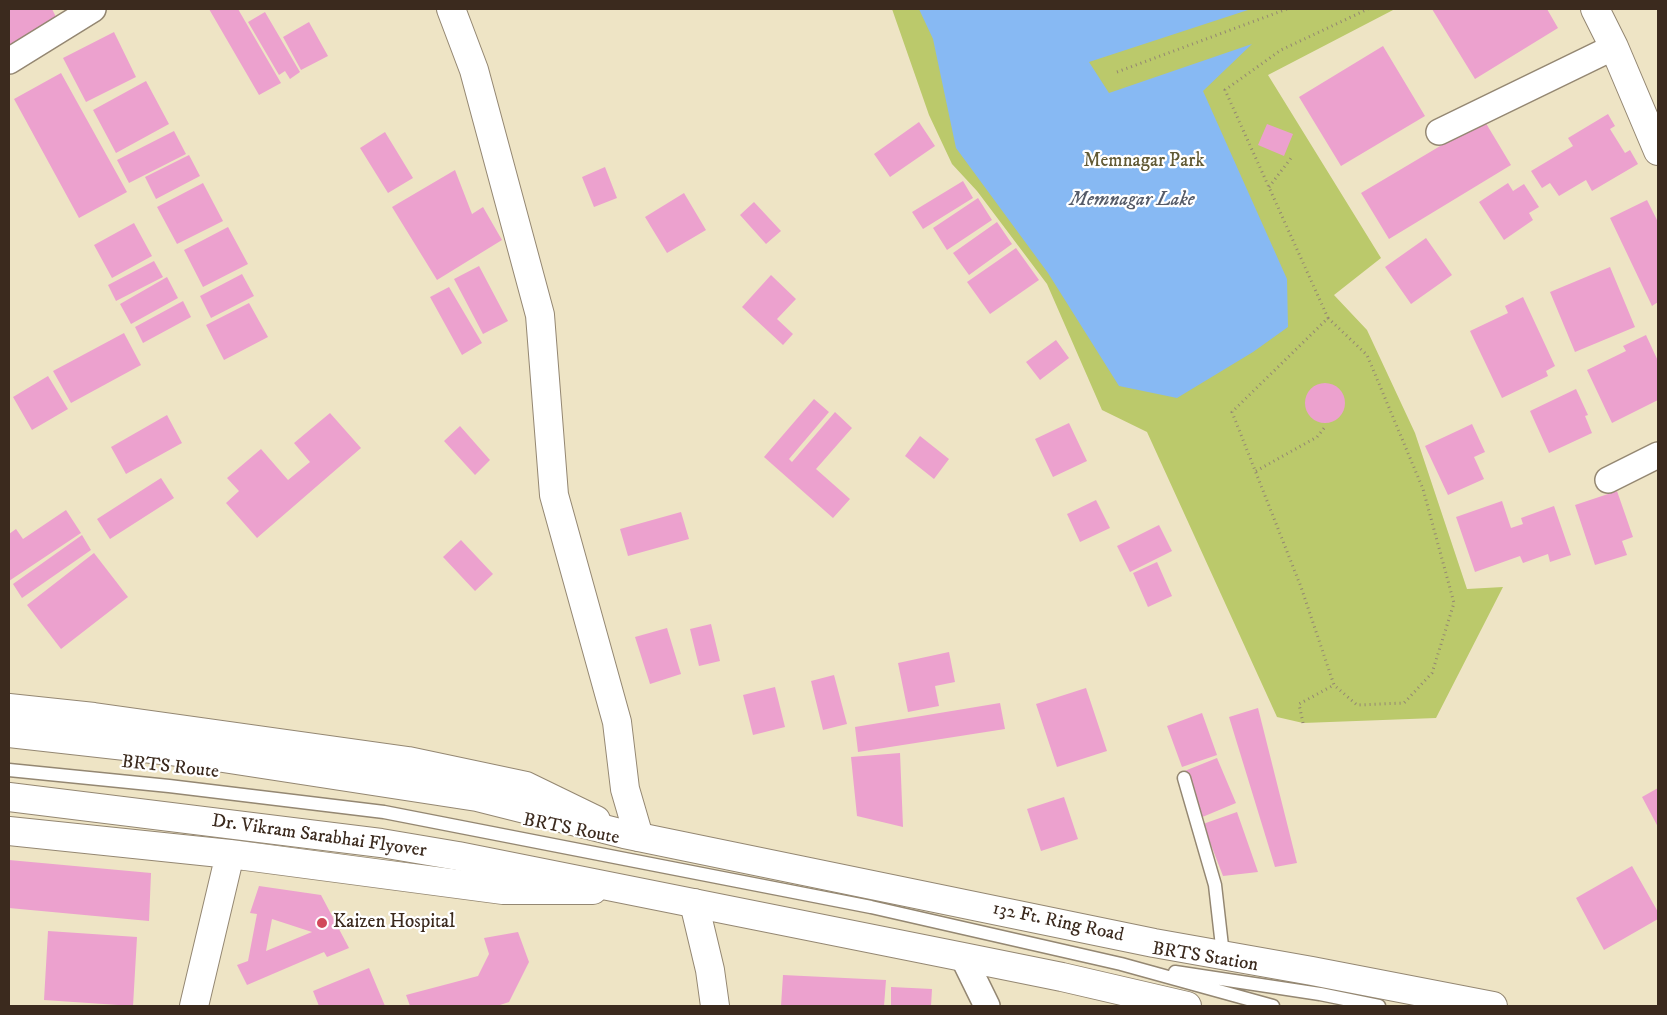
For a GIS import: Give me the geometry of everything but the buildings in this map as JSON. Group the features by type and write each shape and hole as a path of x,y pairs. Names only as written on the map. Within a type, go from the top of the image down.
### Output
{"main road":[{"path":"451,9 474,70 540,315 554,495 617,722 632,835"},
{"path":"1595,9 1614,47 1658,151"},
{"path":"9,708 94,717 408,760 526,786 632,835"},
{"path":"9,733 197,754 476,797 632,835"},
{"name":"Dr. Vikram Sarabhai Flyover","path":"9,797 380,844 458,856 628,890"},
{"path":"9,830 230,854 503,890 628,890 1062,977 1187,1006"},
{"name":"132 Ft. Ring Road","path":"632,835 1154,943 1312,970 1493,1006"},
{"path":"194,1006 230,854"},
{"path":"694,903 710,970 714,1006"}],"street":[{"path":"9,61 93,9"},
{"path":"1439,132 1614,47"},
{"path":"1608,480 1658,455"},
{"path":"964,957 986,1006"}],"lane":[{"name":"BRTS Route","path":"9,770 169,786 384,812 871,908 1121,964"},
{"path":"1184,778 1215,885 1223,955"},
{"name":"BRTS Station","path":"1121,964 1273,1006"},
{"name":"BRTS Station","path":"1121,964 1320,994 1379,1006"}],"path":[{"path":"1117,72 1287,9"},
{"path":"1328,318 1232,412 1301,587 1334,685 1356,705 1404,703 1432,674 1454,603 1423,489 1367,355 1328,318 1225,90 1281,50 1368,9"},
{"path":"1269,188 1291,158"},
{"path":"1256,471 1317,437 1325,427"},
{"path":"1303,723 1299,704 1334,685"}],"green space":[{"name":"Memnagar Park","path":"892,9 1395,9 1268,75 1381,258 1334,295 1367,330 1415,433 1467,589 1503,587 1436,718 1303,723 1277,717 1147,432 1102,410 1047,284 977,191 952,164 929,115"}],"water":[{"name":"Memnagar Lake","path":"919,9 1251,9 1089,62 1109,93 1252,44 1203,91 1287,279 1288,327 1253,352 1177,398 1119,386 1048,273 956,148 933,39"}],"place":[{"name":"Kaizen Hospital","path":"322,923"}]}
